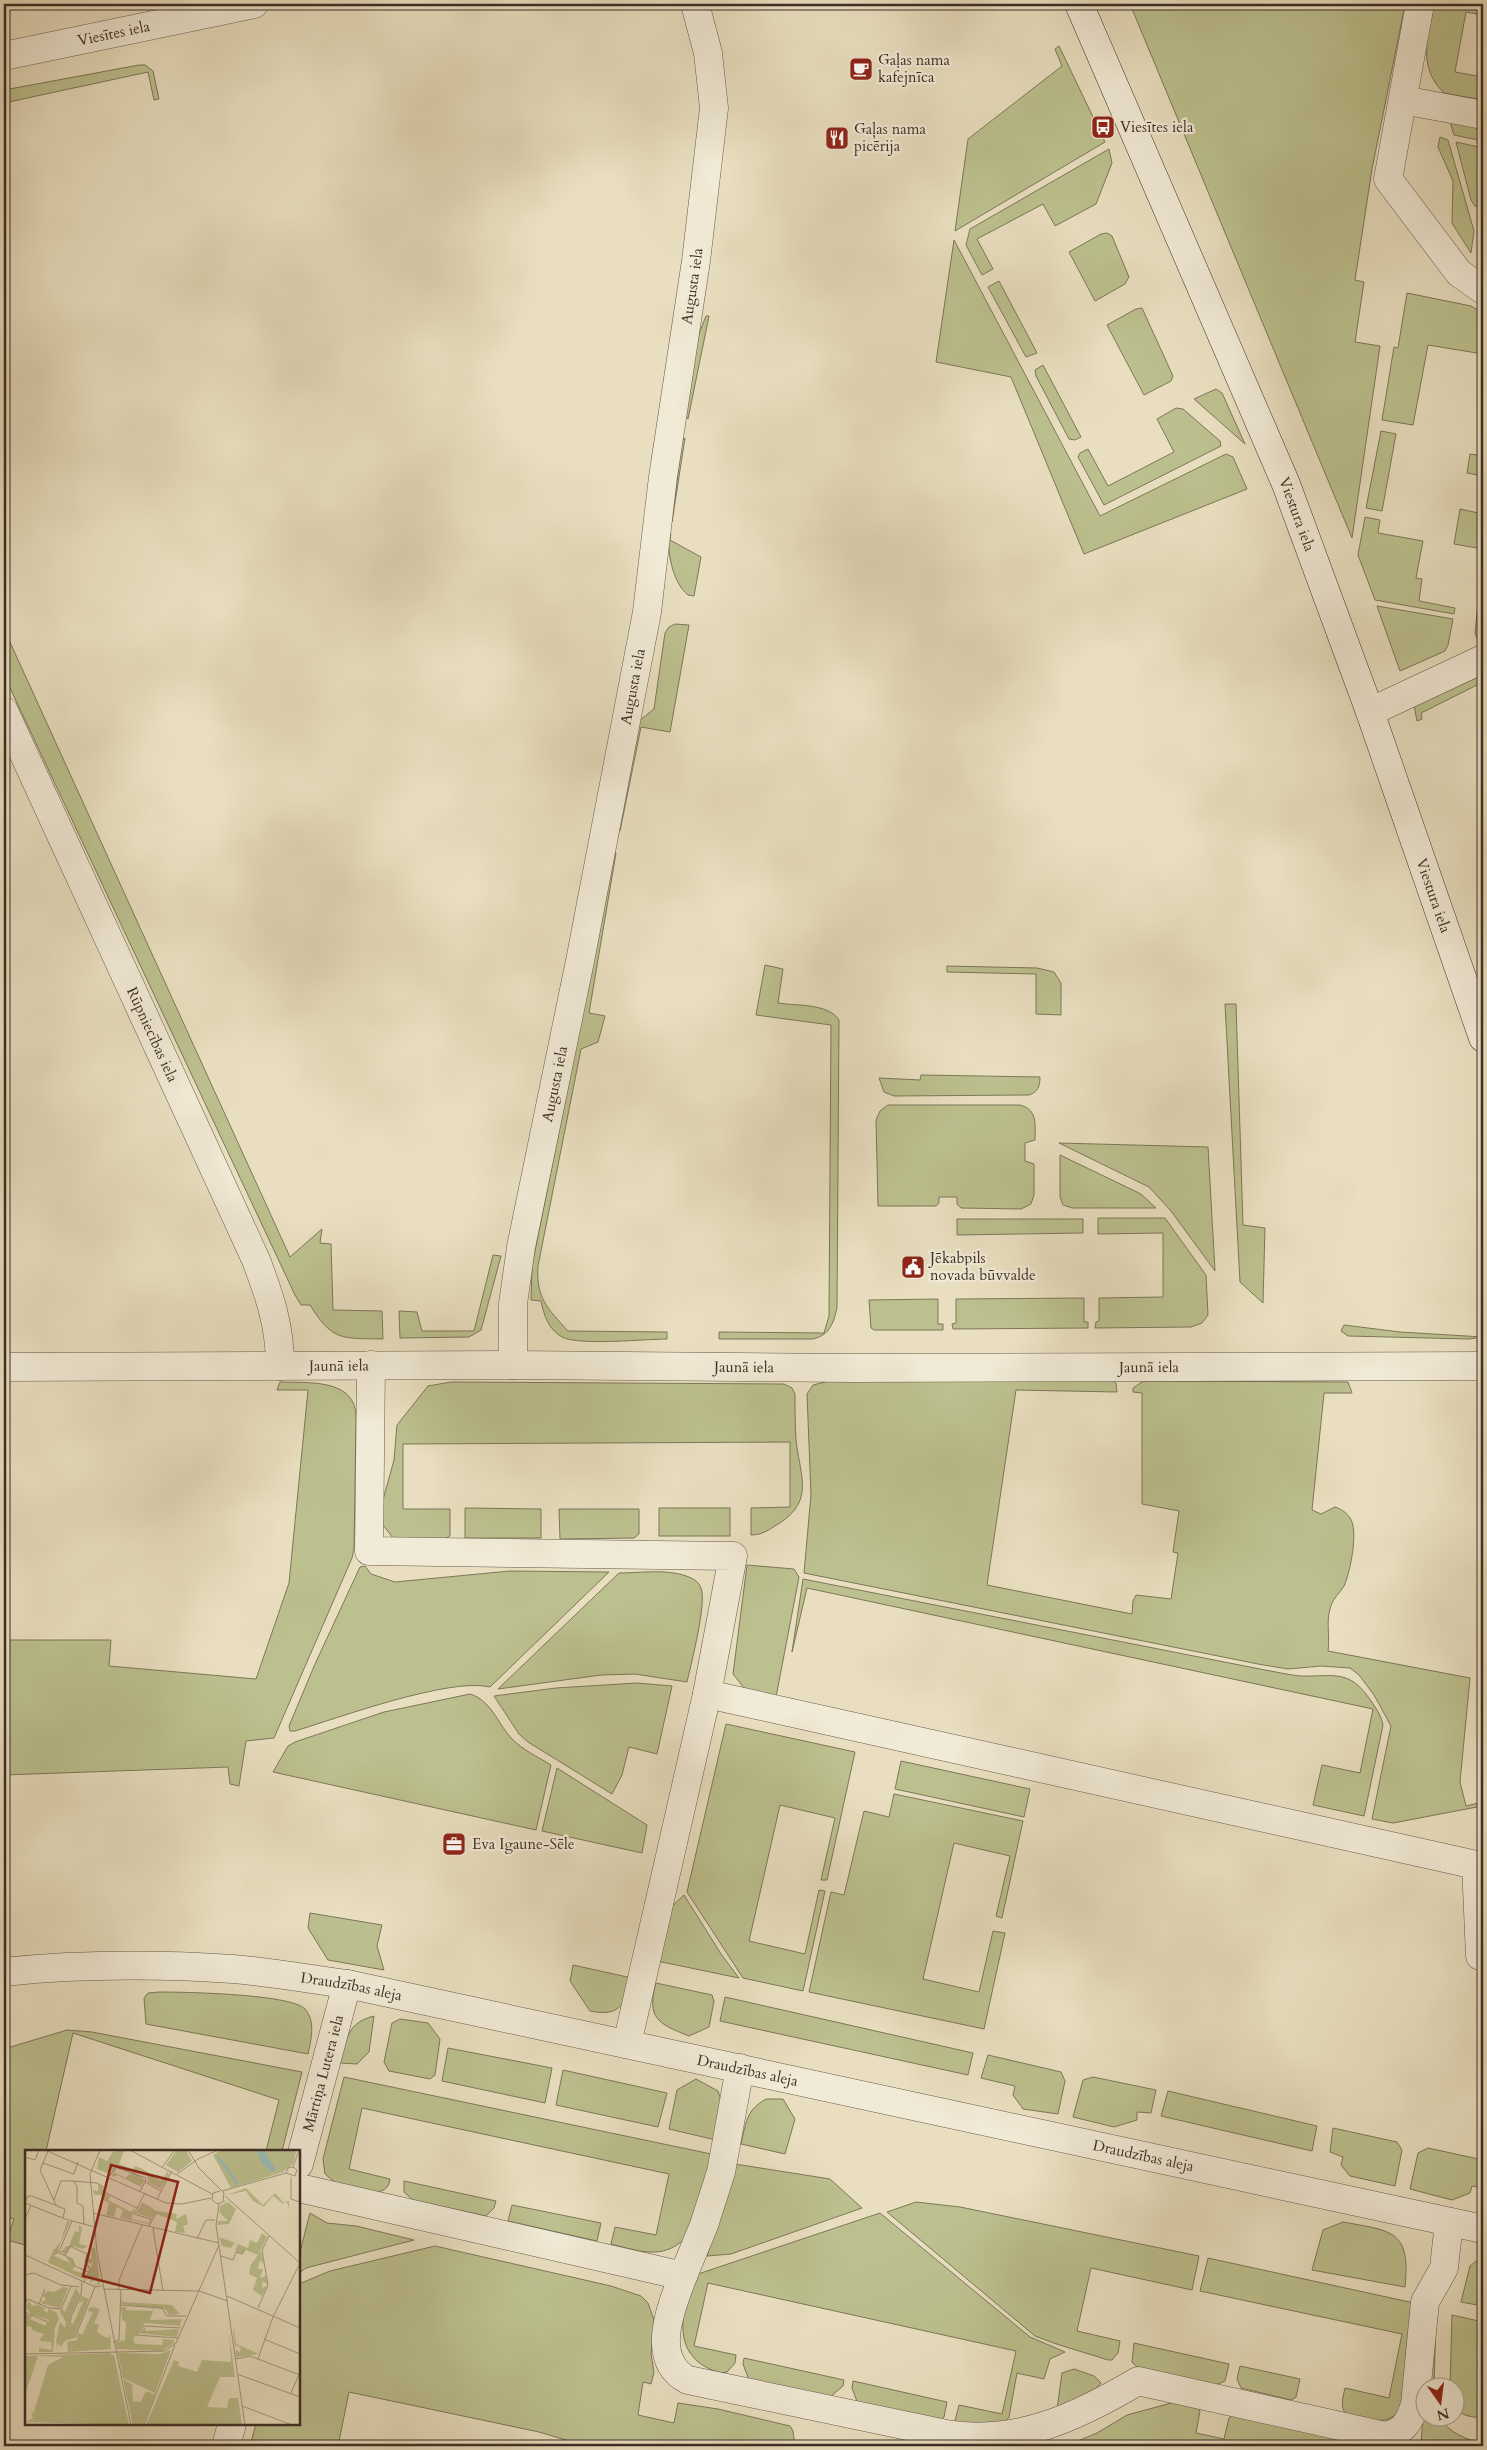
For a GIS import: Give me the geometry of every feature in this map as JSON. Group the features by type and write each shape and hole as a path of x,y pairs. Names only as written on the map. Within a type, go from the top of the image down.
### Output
{"street":[{"name":"Viesītes iela","path":"4,56 254,4"},
{"name":"Augusta iela","path":"513,1365 513,1304 521,1247 580,961 647,612 663,477 696,261 714,108 708,53 695,4"},
{"name":"Viestura iela","path":"1080,4 1286,484 1370,712 1483,1038"},
{"path":"1420,4 1388,179 1459,273 1483,290"},
{"path":"1402,100 1483,115"},
{"path":"1370,712 1483,659"},
{"name":"Rūpniecības iela","path":"4,711 256,1260 266,1286 280,1336 280,1366"},
{"name":"Jaunā iela","path":"4,1367 371,1365 836,1368 1483,1366"},
{"path":"371,1365 369,1551 733,1556 707,1694 627,2044"},
{"path":"707,1694 1476,1865 1480,1956 1483,1957"},
{"name":"Draudzības aleja","path":"4,1972 58,1967 133,1965 234,1970 347,1984 1483,2229"},
{"name":"Mārtiņa Lutera iela","path":"300,2160 324,2063 347,1984"},
{"path":"740,2068 722,2172 704,2225 670,2312 666,2344 668,2359 674,2369 688,2380 946,2434 976,2438 1013,2434 1061,2421 1097,2405 1138,2381 1385,2436 1403,2428 1411,2418 1415,2404 1425,2302 1444,2268 1449,2222"},
{"path":"300,2188 683,2276"},
{"path":"226,2446 232,2425"}],"green space":[{"path":"1130,4 1405,5 1372,169 1355,280 1364,282 1355,342 1380,346 1352,538"},
{"path":"1434,4 1483,4 1483,15 1466,12 1455,72 1483,77 1483,100 1444,93 1430,73 1427,62 1427,39"},
{"path":"1059,46 1105,142 955,231 968,139 1062,66 1055,49"},
{"path":"145,65 153,71 159,99 154,100 148,72 4,103 4,90"},
{"path":"1450,122 1483,128 1483,141 1454,135"},
{"path":"1440,137 1448,140 1474,231 1471,253 1452,223 1453,181 1438,147"},
{"path":"1456,142 1483,148 1483,208 1475,206 1471,200"},
{"path":"1109,149 1112,163 1096,204 1055,226 1043,204 977,239 993,269 982,275 966,245 970,229"},
{"path":"1107,233 1112,236 1129,277 1125,284 1095,301 1069,252 1101,234"},
{"path":"954,240 1100,516 1226,454 1233,457 1247,489 1084,554 1011,377 936,362"},
{"path":"999,281 1037,353 1026,357 988,287"},
{"path":"1407,293 1471,306 1483,313 1483,354 1428,345 1413,425 1382,420 1394,347 1398,348"},
{"path":"1142,308 1173,376 1171,381 1144,395 1107,325 1136,309"},
{"path":"706,316 709,316 688,419 686,415 697,339"},
{"path":"1043,365 1081,437 1075,440 1069,439 1036,376 1035,370"},
{"path":"1216,389 1222,393 1245,444 1194,399"},
{"path":"1176,408 1183,409 1220,441 1221,446 1104,505 1078,457 1080,453 1088,449 1108,486 1174,452 1157,419"},
{"path":"1381,431 1396,434 1382,511 1366,508"},
{"path":"685,438 672,522 682,441"},
{"path":"1470,454 1483,456 1483,476 1467,473"},
{"path":"1460,509 1483,514 1483,549 1454,544"},
{"path":"1365,517 1380,520 1378,533 1423,541 1416,578 1422,579 1419,601 1455,608 1454,614 1375,600 1358,555"},
{"path":"669,532 671,533 670,540 701,557 694,596 688,595 674,574 670,557"},
{"path":"1377,606 1453,619 1445,651 1400,671"},
{"path":"1477,612 1483,613 1483,635 1477,638 1475,634"},
{"path":"675,624 689,625 670,732 641,727 620,831 616,830 639,721 654,709 665,633 669,627"},
{"path":"4,629 290,1257 322,1229 320,1243 331,1244 333,1310 382,1311 383,1339 348,1338 332,1332 325,1326 310,1305 301,1305 295,1295 4,675"},
{"path":"1483,672 1483,682 1421,713 1422,719 1417,721 1414,705"},
{"path":"611,852 616,853 589,1013 605,1016 598,1042 581,1049 538,1266 539,1286 544,1302 568,1331 667,1332 667,1339 597,1342 570,1340 557,1334 550,1326 541,1301 531,1300 532,1266 594,958"},
{"path":"765,965 783,969 778,1003 820,1008 834,1015 839,1020 837,1308 827,1332 813,1339 719,1339 719,1332 824,1333 829,1316 831,1025 756,1015"},
{"path":"947,966 1037,968 1054,972 1061,983 1061,1015 1036,1014 1036,974 947,972"},
{"path":"1225,1004 1236,1004 1243,1225 1265,1228 1263,1303 1240,1282"},
{"path":"921,1075 1040,1077 1040,1083 1035,1092 1029,1095 894,1096 884,1092 879,1078 920,1080"},
{"path":"888,1105 1020,1105 1026,1107 1033,1114 1035,1123 1035,1140 1025,1143 1025,1161 1034,1164 1034,1195 1031,1204 1021,1209 961,1208 957,1204 957,1197 939,1197 939,1203 936,1206 878,1206 876,1120 880,1111"},
{"path":"1059,1143 1208,1147 1215,1271 1171,1211 1149,1187"},
{"path":"1060,1155 1141,1194 1156,1208 1072,1208 1063,1205 1060,1197"},
{"path":"1098,1218 1165,1218 1206,1275 1208,1315 1202,1323 1191,1327 1095,1328 1096,1322 1099,1321 1099,1298 1163,1297 1163,1233 1098,1234"},
{"path":"957,1219 1083,1219 1083,1233 957,1235"},
{"path":"493,1255 501,1256 481,1330 469,1337 400,1338 399,1311 417,1312 422,1331 474,1331"},
{"path":"1084,1298 1084,1322 1088,1322 1088,1328 953,1329 952,1324 956,1323 956,1299"},
{"path":"938,1299 938,1324 943,1324 943,1330 874,1330 871,1328 869,1300"},
{"path":"1344,1325 1400,1332 1483,1337 1469,1339 1348,1336 1341,1331"},
{"path":"1112,1380 1116,1383 1117,1392 1016,1390 987,1585 1132,1614 1133,1601 1136,1595 1171,1599 1178,1553 1173,1552 1179,1511 1142,1504 1142,1393 1133,1392 1133,1388 1142,1382 1150,1381 1348,1382 1352,1393 1324,1393 1312,1510 1321,1514 1335,1507 1339,1509 1350,1518 1354,1532 1353,1552 1346,1580 1344,1586 1332,1602 1329,1614 1328,1651 1470,1678 1460,1782 1466,1806 1483,1802 1483,1808 1477,1807 1393,1823 1372,1819 1391,1726 1374,1695 1359,1675 1350,1668 1321,1666 1288,1669 1258,1664 804,1573 811,1495 807,1394 813,1385 829,1381"},
{"path":"280,1382 328,1385 348,1395 354,1404 356,1417 354,1549 352,1558 274,1738 246,1741 239,1786 230,1784 228,1767 4,1775 4,1640 111,1640 109,1666 256,1679 289,1583 308,1390 277,1390"},
{"path":"451,1382 784,1384 792,1388 795,1394 796,1440 802,1477 801,1498 796,1508 788,1517 767,1531 751,1535 751,1508 790,1507 790,1442 403,1444 403,1509 450,1509 450,1536 445,1539 393,1538 383,1525 381,1507 394,1460 397,1425 428,1386"},
{"path":"465,1508 541,1509 541,1538 465,1538"},
{"path":"659,1508 730,1508 730,1536 659,1536"},
{"path":"559,1509 639,1509 639,1534 634,1538 560,1539"},
{"path":"747,1565 794,1569 799,1577 776,1697 744,1688 733,1674"},
{"path":"365,1566 371,1574 395,1582 510,1571 609,1572 490,1687 472,1685 422,1693 290,1731 289,1726 315,1664 360,1567"},
{"path":"619,1573 674,1573 693,1579 701,1588 702,1606 700,1620 687,1682 635,1674 601,1675 498,1689"},
{"path":"803,1579 1287,1674 1300,1676 1340,1676 1348,1679 1363,1690 1378,1712 1383,1725 1364,1816 1313,1805 1322,1765 1360,1773 1373,1709 807,1588 792,1652"},
{"path":"637,1683 672,1686 657,1754 629,1747 622,1775 612,1794 528,1742 519,1734 494,1696 556,1688"},
{"path":"470,1694 483,1701 489,1707 516,1743 551,1765 536,1830 273,1772 288,1746 295,1742 384,1712"},
{"path":"726,1724 855,1752 827,1880 821,1880 835,1818 780,1805 749,1941 805,1954 819,1890 825,1891 803,1991 743,1978 687,1892"},
{"path":"901,1761 1030,1789 1024,1817 895,1789"},
{"path":"557,1768 647,1825 642,1853 542,1831"},
{"path":"894,1794 1023,1821 1002,1918 996,1916 1010,1856 954,1843 923,1979 979,1992 993,1931 1005,1933 984,2029 809,1992 831,1892 844,1895 864,1811 889,1817"},
{"path":"684,1895 721,1954 739,1978 657,1961 668,1910"},
{"path":"310,1913 382,1925 377,1946 384,1970 328,1960 308,1928"},
{"path":"573,1965 632,1978 627,1995 620,2007 608,2012 590,2011 570,1981"},
{"path":"656,1983 712,1995 714,2001 709,2027 689,2036 663,2023 654,2012 653,1995"},
{"path":"148,1993 259,1997 296,2004 305,2009 311,2019 312,2031 308,2054 146,2024 144,1998"},
{"path":"725,1997 973,2053 968,2075 720,2021"},
{"path":"374,2016 369,2052 357,2064 340,2063 347,2039 353,2027 365,2019"},
{"path":"400,2019 428,2023 440,2039 435,2075 430,2079 389,2071 384,2062 392,2023"},
{"path":"67,2030 92,2032 302,2072 282,2150 266,2150 279,2100 73,2033 46,2150 25,2150 25,2245 7,2240 14,2219 4,2216 4,2049"},
{"path":"448,2048 552,2068 545,2103 442,2081"},
{"path":"988,2055 1061,2072 1065,2081 1058,2114 1023,2109 1013,2095 1015,2086 981,2078"},
{"path":"563,2070 667,2093 658,2127 556,2105"},
{"path":"344,2077 716,2155 690,2234 680,2243 662,2251 633,2250 611,2244 615,2227 656,2235 669,2174 362,2108 349,2169 390,2179 389,2184 384,2190 376,2192 336,2183 325,2174 323,2159"},
{"path":"1093,2077 1156,2090 1151,2113 1137,2112 1137,2120 1114,2127 1073,2117 1083,2080"},
{"path":"696,2079 718,2091 723,2106 716,2140 669,2129 677,2090"},
{"path":"1168,2091 1317,2126 1312,2151 1161,2116"},
{"path":"766,2099 783,2099 795,2119 785,2154 741,2144 748,2118 754,2108"},
{"path":"1333,2128 1397,2142 1402,2150 1395,2186 1350,2176 1341,2165 1343,2157 1330,2152"},
{"path":"1428,2148 1483,2160 1483,2188 1472,2186 1470,2193 1452,2200 1410,2189 1418,2153"},
{"path":"735,2164 830,2179 862,2208 731,2254 707,2256"},
{"path":"404,2181 496,2201 494,2208 486,2216 413,2200 404,2192"},
{"path":"916,2202 960,2207 1199,2256 1192,2290 1091,2268 1077,2331 1120,2341 1118,2353 1112,2360 1108,2360 1062,2346 1035,2336 887,2212"},
{"path":"512,2205 601,2223 597,2241 508,2221"},
{"path":"310,2213 327,2223 356,2226 414,2240 306,2268 300,2272 300,2252"},
{"path":"880,2213 1030,2337 1065,2352 1050,2359 1044,2379 1017,2373 1009,2417 1006,2421 971,2429 955,2421 959,2405 1002,2414 1016,2351 708,2283 694,2346 736,2355 735,2363 727,2372 721,2372 704,2366 693,2357 683,2335 683,2323 688,2297 698,2274"},
{"path":"1343,2222 1385,2231 1401,2243 1405,2254 1405,2287 1312,2270 1323,2230"},
{"path":"435,2246 611,2286 641,2296 648,2303 654,2320 651,2354 654,2372 651,2384 643,2382 638,2415 674,2423 678,2403 718,2409 790,2426 793,2431 795,2446 586,2446 539,2432 349,2392 338,2446 250,2446 256,2425 300,2425 300,2284 330,2271"},
{"path":"1208,2258 1414,2303 1404,2406 1391,2418 1371,2420 1346,2414 1343,2405 1345,2388 1389,2398 1402,2334 1200,2291"},
{"path":"1480,2258 1483,2258 1483,2306 1461,2302 1470,2266"},
{"path":"1452,2315 1483,2322 1483,2418 1464,2414 1464,2378 1450,2378"},
{"path":"1436,2317 1434,2378 1427,2378"},
{"path":"1134,2343 1229,2364 1225,2381 1216,2385 1139,2369 1132,2362"},
{"path":"744,2358 844,2380 843,2386 830,2397 749,2380 743,2364"},
{"path":"1240,2366 1300,2379 1296,2397 1291,2400 1241,2388 1237,2379"},
{"path":"1074,2369 1094,2376 1101,2383 1091,2394 1057,2409 1062,2373"},
{"path":"853,2381 947,2402 944,2417 940,2420 858,2404 852,2388"},
{"path":"1175,2402 1197,2406 1200,2411 1196,2433 1224,2439 1229,2418 1233,2415 1346,2441 1349,2446 1066,2446 1097,2433 1127,2415"},
{"path":"1422,2428 1448,2428 1465,2438 1483,2443 1483,2446 1421,2446"}],"place":[{"name":"Gaļas nama kafejnīca","path":"861,69"},
{"name":"Viesītes iela","path":"1103,127"},
{"name":"Gaļas nama picērija","path":"837,138"},
{"name":"Jēkabpils novada būvvalde","path":"913,1267"},
{"name":"Eva Igaune-Sēle","path":"454,1844"}]}
